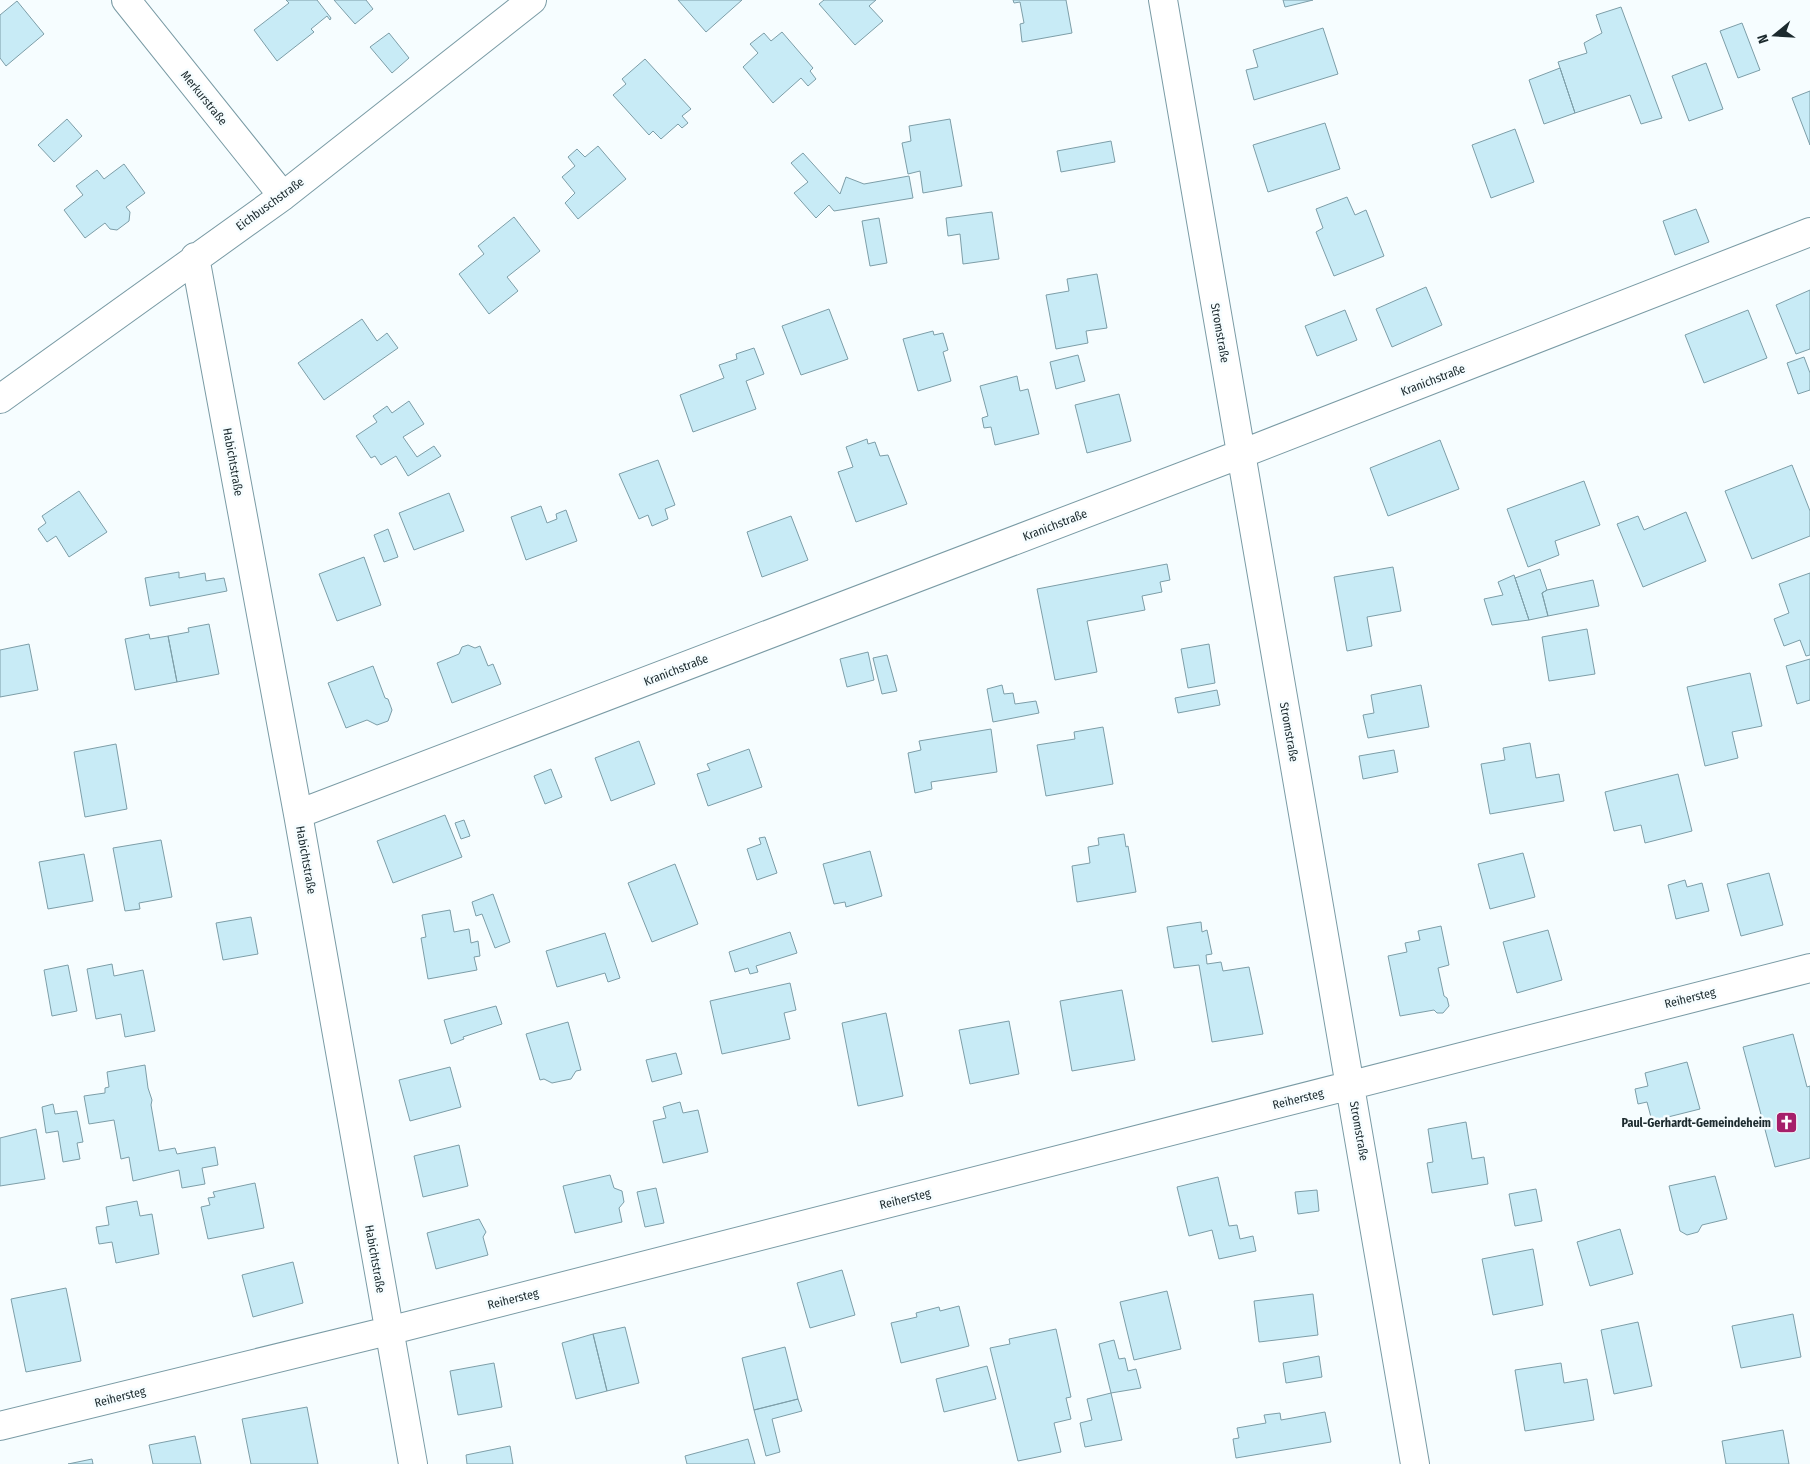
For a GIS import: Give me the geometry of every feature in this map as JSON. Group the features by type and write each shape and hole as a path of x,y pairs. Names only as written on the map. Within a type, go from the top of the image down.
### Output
{"street":[{"name":"Merkurstraße","path":"126,0 282,196"},
{"name":"Eichbuschstraße","path":"0,399 282,196 532,0"},
{"name":"Stromstraße","path":"1163,0 1415,1464"},
{"name":"Kranichstraße","path":"298,814 1240,454 1810,232"},
{"name":"Habichtstraße","path":"195,257 298,814 413,1464"},
{"name":"Reihersteg","path":"0,1426 388,1331 1810,968"}],"building":[{"path":"286,0 317,0 331,18 330,20 327,16 311,29 314,32 277,61 254,30 289,3"},
{"path":"334,0 366,0 373,9 355,24"},
{"path":"678,0 742,0 706,32"},
{"path":"824,0 876,0 869,6 883,21 855,45 819,4"},
{"path":"1013,0 1066,0 1072,33 1022,42 1020,24 1024,23 1020,2 1014,3"},
{"path":"1283,0 1313,0 1285,7"},
{"path":"17,1 44,34 6,66 0,58 0,15"},
{"path":"1621,7 1662,118 1641,124 1630,95 1575,113 1558,62 1587,53 1584,43 1602,33 1596,15"},
{"path":"1742,23 1760,70 1738,78 1720,31"},
{"path":"1323,28 1338,74 1254,100 1246,70 1258,67 1253,50"},
{"path":"782,32 813,68 810,71 816,79 808,86 801,78 773,103 743,67 758,53 750,44 764,33 771,41"},
{"path":"389,33 409,58 392,73 370,47"},
{"path":"645,59 691,109 682,116 688,123 682,128 678,124 661,139 653,131 649,135 613,95 626,84 622,79"},
{"path":"1706,63 1723,109 1689,121 1672,76"},
{"path":"1560,68 1575,113 1544,124 1529,80"},
{"path":"1810,91 1810,145 1792,98"},
{"path":"67,119 82,136 54,162 38,145"},
{"path":"950,119 962,186 923,193 920,171 908,174 902,143 911,141 909,126"},
{"path":"1325,123 1340,169 1268,192 1253,145"},
{"path":"1515,129 1534,182 1491,198 1472,145"},
{"path":"1111,141 1115,162 1061,172 1057,151"},
{"path":"598,146 626,179 578,219 565,203 575,193 562,177 575,166 568,157 577,149 585,157"},
{"path":"803,153 840,194 846,177 864,184 909,176 913,198 834,211 829,205 816,218 794,193 808,182 791,163"},
{"path":"124,164 145,193 126,207 130,212 129,221 117,230 110,229 105,223 85,238 64,210 83,195 76,186 97,170 104,179"},
{"path":"1347,197 1355,215 1366,210 1384,256 1334,276 1316,232 1323,228 1316,209"},
{"path":"1696,209 1709,242 1675,255 1663,221"},
{"path":"992,212 999,259 963,264 960,234 948,236 946,218"},
{"path":"514,217 540,251 507,277 518,291 489,314 459,274 484,254 478,246"},
{"path":"879,218 887,263 870,266 862,221"},
{"path":"1097,274 1107,328 1086,331 1088,343 1056,349 1046,295 1069,291 1067,279"},
{"path":"1426,287 1442,325 1392,347 1376,309"},
{"path":"1810,290 1810,349 1796,354 1776,305"},
{"path":"829,309 848,359 801,375 782,326"},
{"path":"1345,310 1357,340 1317,356 1305,326"},
{"path":"1748,310 1767,358 1704,383 1685,335"},
{"path":"362,319 377,341 387,333 398,348 324,400 298,363"},
{"path":"933,331 934,335 943,333 948,350 943,352 951,381 918,391 903,339"},
{"path":"754,348 764,374 746,381 756,409 693,432 680,395 724,378 719,365 737,359 736,354"},
{"path":"1078,355 1085,381 1056,389 1050,362"},
{"path":"1804,357 1810,373 1810,390 1798,394 1787,363"},
{"path":"1017,376 1020,391 1028,389 1039,434 995,445 991,427 984,428 982,418 988,416 980,386"},
{"path":"1119,394 1131,441 1087,453 1075,405"},
{"path":"409,401 424,424 403,437 417,457 434,446 441,456 408,476 396,456 381,465 375,456 371,458 356,436 377,422 373,416 387,406 392,413"},
{"path":"867,439 868,444 875,442 880,456 888,455 907,504 856,522 838,472 853,467 846,447"},
{"path":"1440,440 1459,489 1388,516 1370,468"},
{"path":"658,460 675,505 665,509 668,519 652,526 648,515 639,519 619,474"},
{"path":"1792,465 1810,511 1810,536 1752,559 1725,491"},
{"path":"1584,481 1600,525 1555,541 1559,555 1528,567 1507,509"},
{"path":"79,491 107,532 69,557 56,536 47,542 38,529 46,523 42,516"},
{"path":"449,493 464,531 414,550 399,513"},
{"path":"541,506 547,523 557,519 556,514 566,510 577,541 526,560 511,517"},
{"path":"1686,512 1706,561 1643,587 1617,524 1638,516 1644,530"},
{"path":"791,516 808,560 762,577 747,532"},
{"path":"388,529 398,557 384,562 374,535"},
{"path":"364,557 381,605 337,621 319,574"},
{"path":"1167,564 1170,580 1160,582 1162,592 1142,596 1145,610 1087,621 1097,672 1055,680 1037,589"},
{"path":"1393,567 1401,611 1367,617 1372,646 1347,651 1334,577"},
{"path":"1540,569 1547,590 1542,593 1548,616 1529,620 1515,578"},
{"path":"179,572 179,578 205,573 206,581 224,578 227,591 150,606 145,578"},
{"path":"1810,573 1810,655 1806,656 1800,640 1784,646 1774,619 1789,613 1779,584"},
{"path":"1514,575 1529,620 1492,625 1484,599 1503,595 1498,582"},
{"path":"1593,580 1599,606 1548,616 1542,593 1547,590"},
{"path":"209,624 219,674 177,682 168,636 189,632 188,628"},
{"path":"1587,629 1595,674 1549,681 1542,637"},
{"path":"149,634 150,639 168,636 177,682 135,690 125,639"},
{"path":"29,644 38,690 0,697 0,650"},
{"path":"1209,644 1215,683 1188,688 1181,649"},
{"path":"468,645 475,648 480,646 488,666 493,664 501,684 452,703 437,663 459,654 462,647"},
{"path":"868,652 874,680 847,687 840,659"},
{"path":"887,655 897,691 882,694 873,658"},
{"path":"1810,659 1810,700 1797,704 1786,666"},
{"path":"373,666 385,698 388,699 392,710 388,721 377,725 367,720 346,728 328,683"},
{"path":"1750,673 1762,726 1732,732 1738,758 1705,766 1687,687"},
{"path":"1002,685 1004,694 1013,693 1015,704 1036,701 1039,713 993,722 987,689"},
{"path":"1421,685 1429,727 1368,738 1363,715 1374,713 1371,695"},
{"path":"1217,690 1220,705 1178,713 1175,698"},
{"path":"1103,727 1113,784 1046,796 1037,745 1075,739 1074,732"},
{"path":"991,729 997,772 931,782 932,789 915,793 908,753 921,750 919,741"},
{"path":"639,741 655,784 611,801 595,758"},
{"path":"1530,743 1536,778 1559,774 1564,801 1490,814 1481,764 1505,760 1503,748"},
{"path":"116,744 127,809 85,817 74,752"},
{"path":"749,749 762,787 708,806 697,774 710,770 707,764"},
{"path":"1394,750 1398,772 1363,779 1359,756"},
{"path":"551,769 562,797 545,804 534,776"},
{"path":"1678,774 1692,831 1645,843 1641,825 1614,831 1605,792"},
{"path":"445,815 462,857 393,883 377,841"},
{"path":"464,820 470,836 461,839 455,823"},
{"path":"1124,834 1136,892 1077,902 1072,866 1090,863 1088,847 1099,845 1098,838"},
{"path":"765,837 777,873 757,880 747,849 761,844 759,838"},
{"path":"161,840 172,897 139,903 140,909 125,911 113,848"},
{"path":"870,851 882,896 846,907 845,902 834,904 823,864"},
{"path":"1523,853 1535,897 1490,909 1478,864"},
{"path":"84,854 93,901 48,909 39,862"},
{"path":"675,864 698,924 652,942 628,883"},
{"path":"1769,873 1783,925 1741,936 1727,884"},
{"path":"1685,880 1687,887 1702,883 1709,911 1676,919 1668,885"},
{"path":"493,894 510,942 495,948 482,914 476,916 472,902"},
{"path":"450,910 454,932 469,929 471,943 478,941 480,956 474,957 477,970 428,979 421,938 426,937 422,915"},
{"path":"251,917 258,954 223,960 216,923"},
{"path":"1201,922 1202,932 1207,930 1212,954 1206,955 1207,964 1221,962 1223,971 1249,967 1263,1034 1212,1042 1199,965 1174,968 1167,927"},
{"path":"1441,926 1449,965 1438,968 1444,996 1447,998 1449,1006 1443,1013 1437,1013 1434,1010 1400,1016 1388,956 1407,952 1405,943 1420,940 1418,931"},
{"path":"1548,930 1562,980 1517,993 1503,942"},
{"path":"790,932 797,953 756,966 758,972 750,974 748,968 735,972 729,952"},
{"path":"605,933 620,978 608,982 605,973 557,987 546,951"},
{"path":"112,964 114,976 143,970 155,1031 125,1037 121,1014 96,1019 87,969"},
{"path":"68,965 77,1011 52,1016 44,970"},
{"path":"790,983 796,1010 784,1013 790,1039 722,1054 710,1001"},
{"path":"1122,990 1135,1060 1072,1071 1060,1001"},
{"path":"496,1006 502,1024 463,1037 464,1039 451,1044 444,1020"},
{"path":"886,1013 903,1096 858,1106 842,1023"},
{"path":"1009,1021 1019,1074 970,1084 959,1030"},
{"path":"568,1022 581,1070 576,1071 571,1079 552,1083 544,1079 540,1080 526,1034"},
{"name":"Paul-Gerhardt-Gemeindeheim","path":"1793,1034 1807,1087 1810,1086 1810,1158 1775,1167 1743,1047"},
{"path":"676,1053 682,1074 652,1082 646,1060"},
{"path":"1687,1062 1700,1109 1652,1121 1647,1102 1638,1104 1635,1089 1648,1086 1645,1073"},
{"path":"145,1065 159,1151 175,1148 177,1154 215,1147 218,1165 202,1168 205,1184 182,1188 179,1170 133,1181 129,1157 121,1159 114,1120 89,1124 84,1096 105,1093 105,1088 109,1087 107,1072"},
{"path":"450,1067 461,1107 410,1121 399,1080"},
{"path":"680,1102 683,1113 698,1110 708,1152 663,1163 653,1121 666,1118 663,1107"},
{"path":"53,1104 55,1114 77,1111 83,1142 77,1143 80,1159 63,1162 58,1131 46,1133 42,1107"},
{"path":"1466,1122 1472,1159 1484,1157 1488,1184 1432,1193 1427,1163 1433,1162 1428,1129"},
{"path":"36,1129 45,1179 0,1186 0,1138"},
{"path":"459,1145 468,1186 423,1197 414,1156"},
{"path":"610,1175 614,1188 622,1191 624,1202 619,1208 622,1222 575,1233 563,1186"},
{"path":"1715,1176 1727,1219 1702,1225 1698,1232 1687,1235 1680,1231 1669,1186"},
{"path":"1218,1177 1229,1226 1237,1225 1240,1239 1253,1236 1256,1251 1219,1259 1212,1230 1189,1236 1177,1187"},
{"path":"255,1183 264,1228 208,1239 201,1207 210,1205 208,1198 215,1197 213,1192"},
{"path":"656,1188 664,1223 645,1227 637,1192"},
{"path":"1536,1189 1542,1221 1515,1226 1509,1194"},
{"path":"1317,1190 1319,1211 1298,1214 1295,1192"},
{"path":"137,1201 140,1216 152,1214 159,1254 116,1263 112,1242 99,1244 96,1227 109,1225 106,1207"},
{"path":"479,1219 486,1232 483,1237 488,1255 436,1269 427,1233"},
{"path":"1620,1229 1633,1274 1590,1286 1577,1242"},
{"path":"1533,1249 1543,1305 1493,1315 1482,1259"},
{"path":"293,1262 303,1303 253,1317 242,1275"},
{"path":"842,1270 855,1315 810,1328 797,1283"},
{"path":"66,1288 81,1361 26,1372 11,1299"},
{"path":"1167,1291 1181,1349 1134,1360 1120,1302"},
{"path":"1313,1294 1318,1335 1259,1342 1254,1301"},
{"path":"959,1306 969,1346 901,1363 891,1323 917,1317 916,1313 939,1307 940,1311"},
{"path":"1793,1314 1801,1357 1741,1368 1732,1326"},
{"path":"1638,1322 1652,1386 1614,1394 1601,1330"},
{"path":"625,1327 639,1383 607,1391 593,1334"},
{"path":"1056,1329 1071,1397 1066,1398 1071,1419 1054,1423 1061,1452 1018,1461 990,1348 1010,1344 1009,1339"},
{"path":"593,1334 607,1391 576,1399 562,1343"},
{"path":"1114,1340 1119,1359 1125,1358 1128,1371 1136,1369 1141,1388 1111,1393 1099,1344"},
{"path":"785,1347 798,1399 754,1410 742,1358"},
{"path":"1319,1356 1322,1377 1286,1383 1283,1363"},
{"path":"494,1363 502,1407 458,1415 450,1371"},
{"path":"1561,1363 1564,1383 1587,1379 1594,1420 1525,1431 1515,1370"},
{"path":"987,1366 996,1399 944,1412 936,1379"},
{"path":"1111,1393 1122,1440 1085,1447 1080,1423 1092,1420 1087,1399"},
{"path":"798,1399 802,1411 772,1419 780,1452 766,1456 754,1410"},
{"path":"307,1407 318,1464 251,1464 242,1419"},
{"path":"1325,1412 1331,1442 1236,1458 1233,1439 1239,1438 1237,1428 1266,1423 1264,1415 1280,1413 1281,1420"},
{"path":"1783,1430 1789,1464 1726,1464 1722,1441"},
{"path":"195,1436 201,1464 153,1464 149,1445"},
{"path":"748,1439 755,1464 687,1464 685,1456"},
{"path":"510,1446 513,1464 467,1464 466,1455"},
{"path":"92,1459 93,1464 68,1464"}],"place":[{"name":"Paul-Gerhardt-Gemeindeheim","path":"1787,1123"}]}
